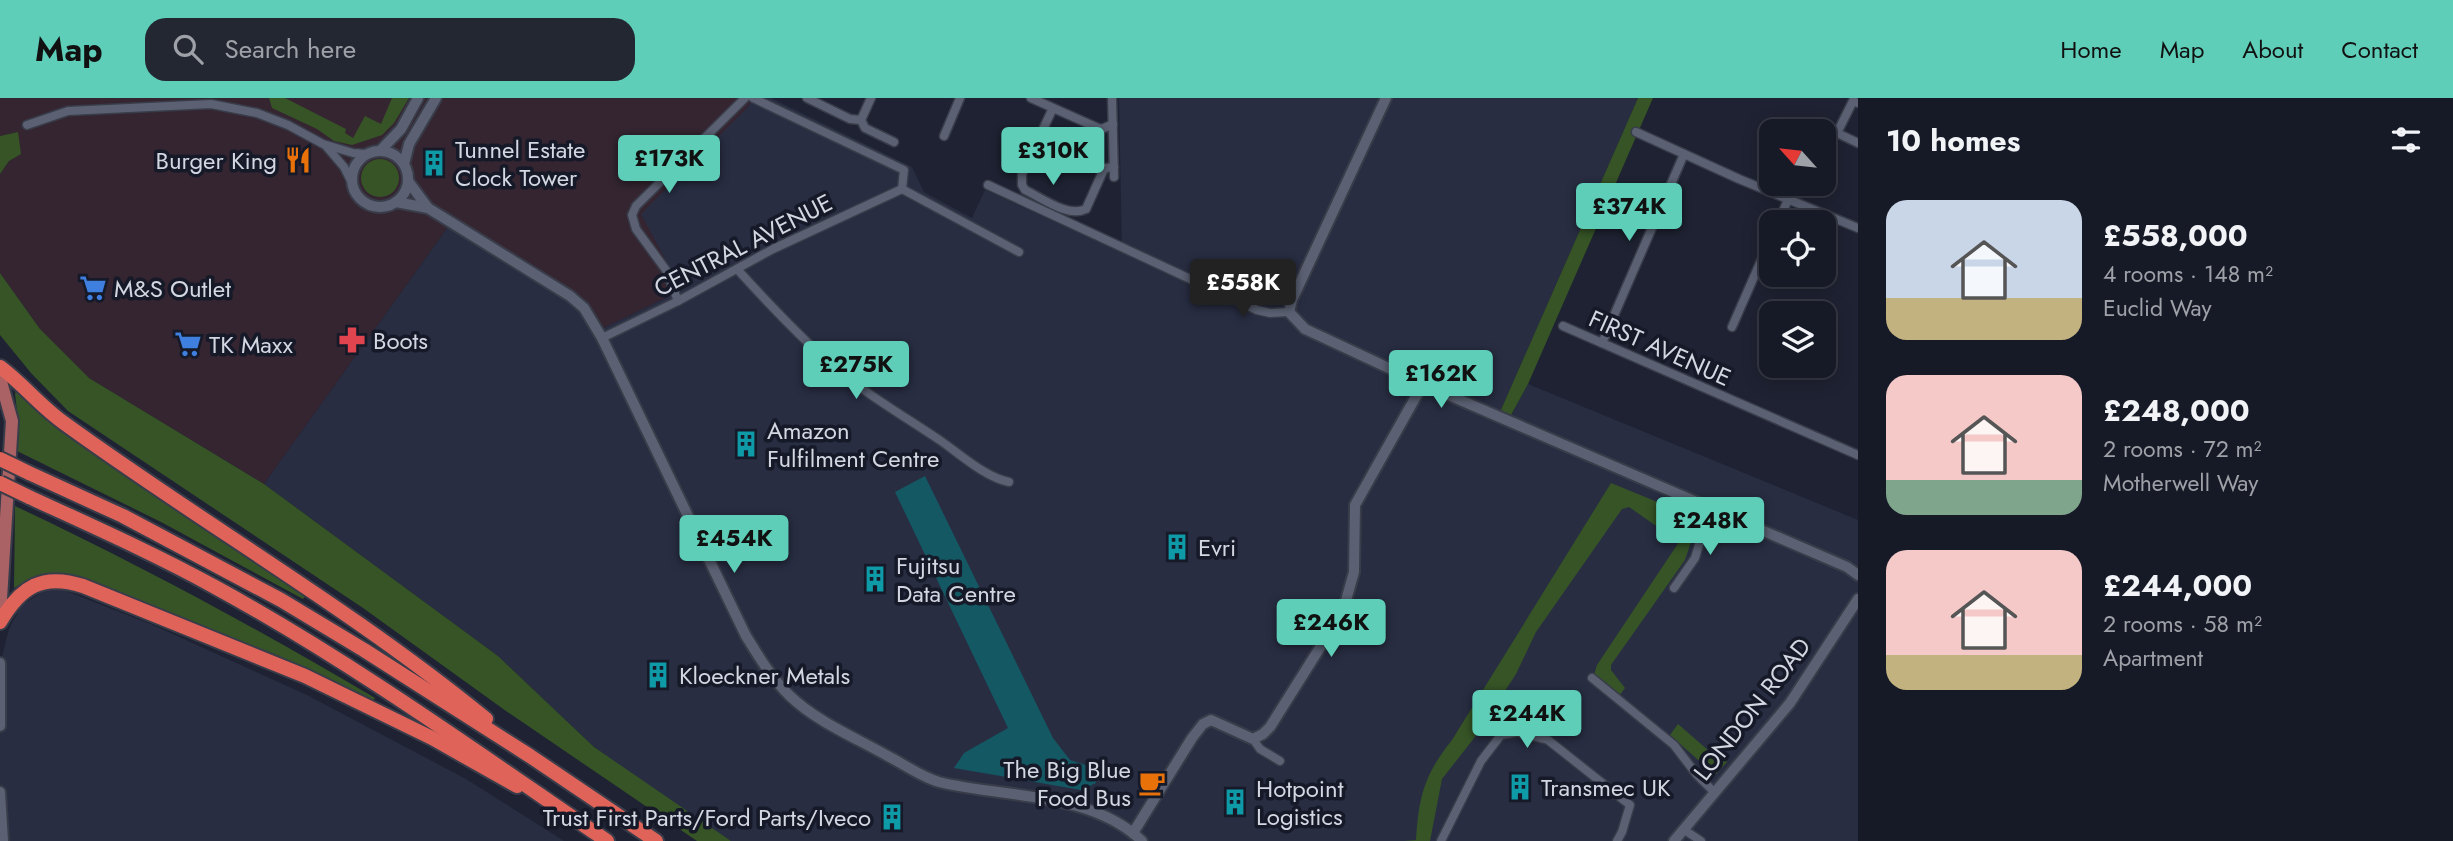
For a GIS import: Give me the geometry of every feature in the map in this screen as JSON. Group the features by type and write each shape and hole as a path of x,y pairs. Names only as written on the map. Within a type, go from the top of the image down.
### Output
{"highway":[{"path":"0,367 63,423 410,660 530,756"},
{"path":"0,459 123,516 281,600 530,756 656,841"},
{"path":"0,483 214,587 282,626 492,760 607,841"},
{"path":"0,622 17,598 35,585 62,580 83,586 317,681 554,805"}],"main road":[{"path":"0,378 12,421 0,615"}],"street":[{"path":"380,151 401,129 418,98"},
{"path":"436,98 409,144 404,164 408,181 428,208 578,302 602,338 746,636 768,671 789,696 840,730 936,781 1070,805 1109,819 1138,837 1192,738 1203,724 1211,720 1253,739 1260,749 1280,761"},
{"path":"678,300 666,270 636,229 632,215 636,206 745,98"},
{"path":"753,98 904,170 902,189 1019,252"},
{"path":"807,98 848,118 861,120"},
{"path":"861,120 871,98"},
{"path":"944,136 960,98"},
{"path":"1031,98 1102,129 1113,124"},
{"path":"1112,98 1114,177"},
{"path":"1289,312 1297,289 1386,98"},
{"path":"1858,103 1853,101 1837,133 1858,143"},
{"path":"27,125 68,111 211,104 257,113 288,125 323,144 354,153 380,151 393,154 404,164"},
{"path":"1053,108 1022,174 1025,190 1070,212 1079,212 1086,209 1106,167 1114,167"},
{"path":"861,120 865,128 894,142"},
{"path":"1636,132 1858,228"},
{"path":"323,144 344,167 358,196 367,204 382,207 396,202 428,208"},
{"path":"352,183 356,164 367,154"},
{"path":"1602,343 1684,154"},
{"path":"396,202 408,181"},
{"path":"988,185 1257,310 1270,313 1289,312 1305,329 1423,384 1847,567 1858,575"},
{"name":"CENTRAL AVENUE","path":"602,338 774,249 902,189"},
{"path":"1783,210 1788,200"},
{"path":"1732,327 1759,265"},
{"path":"737,269 776,313 842,373 970,461 1000,480 1009,482"},
{"name":"FIRST AVENUE","path":"1563,326 1858,455"},
{"path":"1253,739 1270,727 1343,611 1354,572 1355,505 1423,384"},
{"path":"1674,587 1695,558 1710,508"},
{"name":"LONDON ROAD","path":"1674,841 1790,703 1858,599"},
{"path":"0,663 0,726"},
{"path":"1592,678 1674,745 1714,792"},
{"path":"1441,841 1480,761 1501,735 1517,733 1548,740 1630,805 1622,832 1616,841"},
{"path":"0,792 3,841"},
{"path":"2,822 10,841"},
{"path":"1683,830 1701,841"}],"shaded area":[{"path":"0,98 753,98 682,290 604,328 587,304 453,220 264,484 89,378 40,329 0,273 0,174 9,161 18,132 0,136"},
{"path":"753,98 771,98 912,167 924,192 972,218 985,190 1122,253 1119,98 1638,98 1500,412 1511,416 1528,384 1858,520 1858,841 731,841 650,787 594,747 498,656 264,484 453,220 587,304 604,328 682,290 641,214 748,107"},
{"path":"925,476 1053,738 1070,760 1092,767 1096,783 1081,790 954,768 964,753 1008,728 895,492"},
{"path":"61,589 153,625 309,696 466,779 564,841 6,841 0,790 0,665 9,629 21,606 42,592"}],"green space":[{"path":"269,98 285,98 346,129 345,133 353,138 365,116 381,124 392,98 409,98 394,123 382,135 352,145 334,141 317,129 272,108"},
{"path":"1638,98 1653,98 1528,384 1510,417 1500,412"},
{"path":"18,132 21,154 9,161 0,174 0,136"},
{"path":"380,159 394,164 399,178 394,192 380,197 366,192 361,178 366,164"},
{"path":"0,273 40,329 89,378 264,484 498,656 594,747 731,841 697,841 506,711 363,608 68,411 31,373 0,335"},
{"path":"17,391 306,595 303,599 161,522 17,451"},
{"path":"1611,483 1699,519 1685,560 1611,665 1611,670 1625,688 1619,696 1594,675 1597,665 1679,542 1629,507 1622,509 1536,632 1516,674 1475,737 1442,779 1430,841 1404,841 1416,840 1421,798 1435,764"},
{"path":"15,506 197,597 375,698 372,702 219,634 75,576 43,576 14,588"},
{"path":"1678,724 1709,751 1727,756 1727,762 1715,775 1670,735"}],"place":[{"name":"Burger King","path":"298,160"},
{"name":"Tunnel Estate Clock Tower","path":"434,163"},
{"name":"M&S Outlet","path":"93,288"},
{"name":"Boots","path":"352,340"},
{"name":"TK Maxx","path":"188,344"},
{"name":"Amazon Fulfilment Centre","path":"746,444"},
{"name":"Evri","path":"1177,547"},
{"name":"Fujitsu Data Centre","path":"875,579"},
{"name":"Kloeckner Metals","path":"658,675"},
{"name":"The Big Blue Food Bus","path":"1152,783"},
{"name":"Transmec UK","path":"1520,787"},
{"name":"Hotpoint Logistics","path":"1235,802"},
{"name":"Trust First Parts/Ford Parts/Iveco","path":"892,817"}]}
